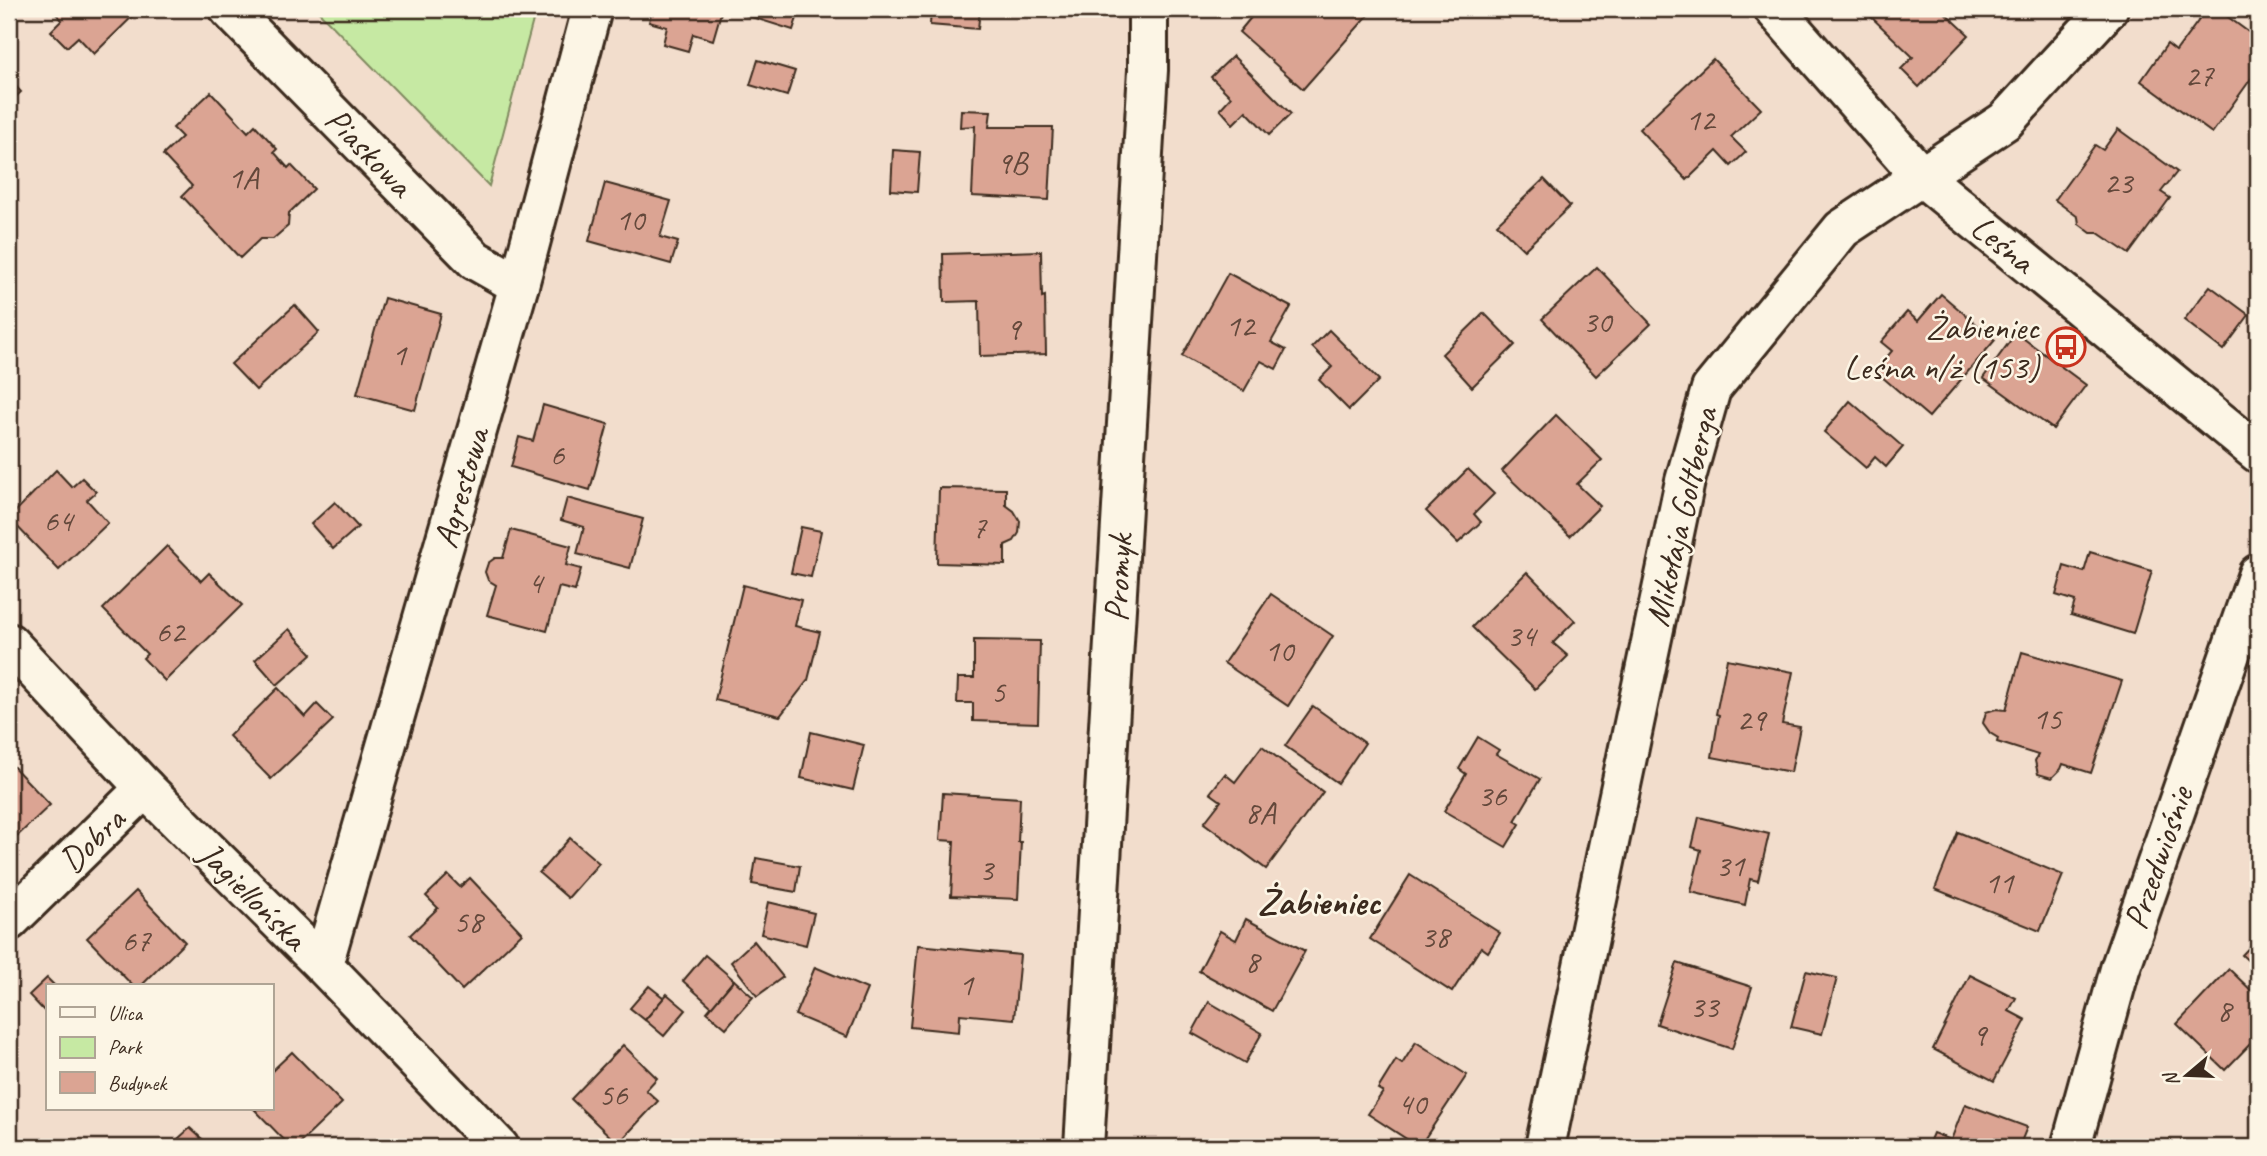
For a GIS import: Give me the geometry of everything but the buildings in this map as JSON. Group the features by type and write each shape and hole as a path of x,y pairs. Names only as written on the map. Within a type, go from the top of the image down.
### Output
{"street":[{"name":"Piaskowa","path":"229,9 475,260 519,285"},
{"name":"Agrestowa","path":"324,965 519,285 592,9"},
{"name":"Promyk","path":"1084,1147 1148,70 1148,9"},
{"name":"Leśna","path":"1774,9 1922,177 2258,453"},
{"name":"Mikołaja Goltberga","path":"1545,1147 1685,481 1711,389 1842,229 2005,121 2108,9"},
{"name":"Przedwiośnie","path":"2071,1147 2120,969 2258,574"},
{"name":"Jagiellońska","path":"9,643 145,788 324,965 499,1147"},
{"name":"Dobra","path":"9,921 145,788"}],"green space":[{"path":"316,9 536,9 489,186"}],"place":[{"name":"Żabieniec Leśna n/ż (153)","path":"2066,347"}],"district":[{"name":"Żabieniec","path":"1319,901"}]}
